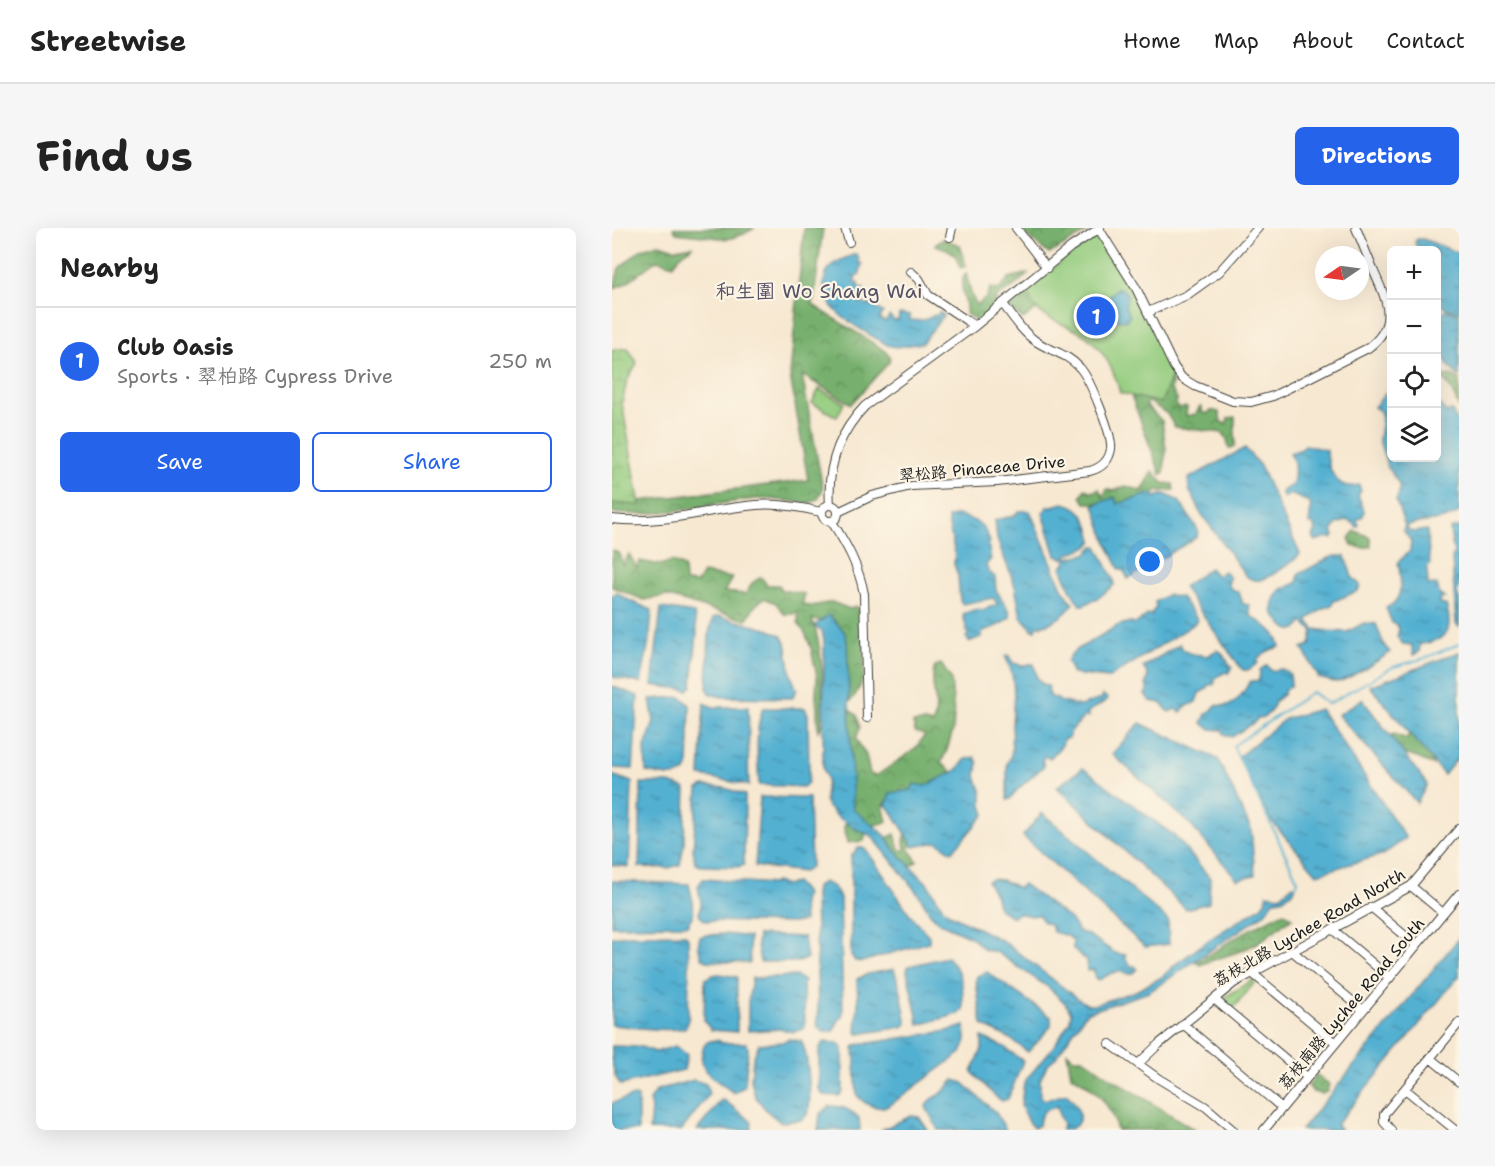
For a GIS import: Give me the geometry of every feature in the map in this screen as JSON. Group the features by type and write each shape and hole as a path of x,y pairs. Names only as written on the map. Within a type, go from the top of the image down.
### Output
{"street":[{"path":"844,228 849,242"},
{"path":"951,237 952,228"},
{"path":"1016,228 1047,268"},
{"path":"830,505 833,458 846,430 858,413 881,392 975,326 1071,247 1099,228 1148,312 1174,367 1186,381 1233,401 1251,402 1266,399 1368,348 1375,343 1385,329 1387,303 1356,228"},
{"path":"1148,312 1187,295 1220,272 1258,228"},
{"path":"911,272 919,279 928,295 975,326"},
{"name":"翠松路 Pinaceae Drive","path":"838,512 872,496 898,488 924,484 997,482 1081,472 1095,470 1106,461 1110,452 1111,440 1086,374 1071,360 1032,339 1003,304"},
{"path":"612,519 654,520 756,505 789,506 821,512"},
{"path":"821,512 824,507 830,505 835,507 838,512 837,518 831,522"},
{"path":"821,512 823,518 831,522 851,554 864,594 867,718"},
{"name":"荔枝北路 Lychee Road North","path":"1138,1064 1233,983 1411,886 1459,829"},
{"path":"1411,886 1443,913"},
{"name":"荔枝南路 Lychee Road South","path":"1264,1130 1459,894"},
{"path":"1371,908 1416,945"},
{"path":"1332,929 1390,978"},
{"path":"1292,951 1363,1010"},
{"path":"1252,973 1336,1043"},
{"path":"1214,999 1307,1077"},
{"path":"1183,1024 1282,1108"},
{"path":"1391,1130 1383,1119 1384,1114 1458,1027"},
{"path":"1110,1044 1206,1107 1233,1130"},
{"path":"1430,1058 1459,1082"},
{"path":"1405,1089 1455,1130"}],"green space":[{"path":"673,228 755,228 728,239 676,233"},
{"path":"804,228 823,228 813,305 884,350 889,355 890,361 851,404 802,375 823,489 818,499 810,503 755,499 648,514 612,513 612,503 640,505 640,501 808,480 790,375"},
{"path":"1021,228 1094,228 1049,254"},
{"path":"1097,232 1129,282 1173,373 1161,403 1120,393 1108,363 1099,349 1081,333 1039,311 1030,298 1027,289"},
{"path":"943,239 960,245 966,266 960,268 952,252 935,245"},
{"path":"659,244 675,249 693,246 673,265 657,260 626,283 614,288 619,268 642,249"},
{"path":"1050,271 1042,306 1023,319 1009,307 1012,300 1026,286"},
{"path":"966,273 972,297 977,305 986,298 990,288 999,290 1009,278 1029,273 1011,289 998,296 994,309 979,323 966,314 962,283"},
{"path":"628,348 637,363 627,381 622,403 640,505 612,503 612,350"},
{"path":"1169,366 1173,377 1171,390 1177,399 1176,405 1180,408 1187,407 1186,416 1196,414 1200,406 1202,412 1207,414 1211,410 1219,412 1221,422 1227,424 1228,418 1235,417 1235,446 1229,449 1223,433 1175,427 1167,414 1148,401 1146,405 1162,421 1166,450 1164,473 1161,475 1129,390"},
{"path":"1451,375 1459,379 1459,408 1450,388 1441,376"},
{"path":"819,389 844,403 837,417 812,403"},
{"path":"1153,471 1163,483 1173,484 1174,490 1158,491 1139,502 1129,504 1085,503 1081,496 1085,489 1092,492 1099,489 1103,497 1107,489 1113,491 1126,486 1142,491"},
{"path":"1355,531 1370,537 1371,546 1364,548 1352,546 1349,538"},
{"path":"612,550 620,554 623,565 629,554 637,568 640,561 661,565 671,561 684,567 685,582 697,583 703,573 732,578 724,592 746,594 752,583 761,577 767,585 779,585 781,590 805,594 802,605 812,606 832,602 850,609 857,606 863,624 859,633 864,637 864,675 858,690 845,707 857,715 860,728 856,739 866,755 870,774 876,776 915,749 925,735 915,732 913,723 933,724 936,708 933,673 935,666 941,664 951,679 954,715 953,730 941,763 959,777 902,801 883,805 887,822 867,827 864,841 848,843 844,827 849,817 826,622 812,619 819,646 822,673 821,728 818,731 817,677 811,648 798,623 798,613 785,615 776,603 764,598 755,606 746,620 666,596 644,600 612,587"},
{"path":"1412,725 1428,739 1433,765 1390,748 1377,740 1394,734 1407,739"},
{"path":"907,826 916,842 909,848 917,861 908,868 882,840 895,834 899,849 905,851"},
{"path":"1284,912 1292,918 1257,943 1200,965 1196,962 1242,934"},
{"path":"1254,979 1256,981 1232,1010 1225,1004 1225,997"},
{"path":"1067,1052 1073,1058 1083,1058 1195,1130 1117,1130 1111,1112 1101,1098 1095,1091 1071,1075"},
{"path":"1317,1075 1329,1084 1327,1092 1322,1094 1313,1092 1308,1085"}],"water":[{"path":"1417,239 1423,239 1441,246 1416,246"},
{"path":"1441,246 1459,253 1459,312 1441,305"},
{"path":"856,254 859,258 858,262 862,264 859,276 855,276 855,282 858,283 858,287 864,289 857,298 866,306 872,302 877,309 883,312 879,319 886,322 889,316 892,320 898,321 899,314 910,315 910,320 937,316 939,312 944,315 922,343 897,347 887,345 846,320 830,303 825,294 824,283 827,271 844,258"},
{"path":"1116,289 1122,289 1128,295 1125,307 1130,316 1125,321 1116,319 1110,327 1101,328 1096,323 1096,317 1108,306 1110,295"},
{"path":"1446,310 1459,314 1459,376 1450,367 1441,351 1442,312"},
{"path":"1386,393 1387,462 1441,462 1441,406 1446,413 1452,411 1459,426 1459,512 1448,518 1407,527 1412,532 1427,530 1430,565 1427,567 1428,585 1437,585 1440,595 1445,598 1440,599 1441,605 1446,605 1449,622 1446,633 1442,637 1420,644 1419,652 1413,655 1412,645 1403,644 1397,637 1399,629 1392,623 1386,608 1396,600 1399,594 1401,582 1398,562 1410,551 1411,541 1403,530 1405,526 1396,501 1399,484 1387,466 1379,439 1382,419 1380,411 1374,407"},
{"path":"1305,445 1327,450 1334,477 1344,485 1359,485 1361,491 1358,495 1364,510 1363,516 1357,520 1359,525 1357,527 1351,521 1344,520 1338,523 1332,531 1334,535 1332,539 1328,537 1315,541 1314,525 1309,523 1311,507 1309,502 1290,494 1284,498 1281,492 1293,484 1295,472 1290,453 1302,449"},
{"path":"1245,448 1260,466 1300,554 1281,569 1258,580 1246,576 1198,509 1189,490 1188,479"},
{"path":"1153,493 1155,497 1165,494 1179,501 1198,530 1197,537 1128,579 1124,571 1119,569 1106,541 1094,505 1115,497 1117,504"},
{"path":"1064,503 1076,508 1084,516 1093,540 1089,546 1067,555 1067,558 1086,554 1097,546 1114,581 1114,585 1101,596 1084,605 1080,605 1069,587 1061,567 1065,564 1066,559 1056,556 1043,513 1048,507"},
{"path":"1019,511 1030,511 1062,588 1073,604 1052,622 1037,626 1036,630 1033,630 1021,617 1015,586 997,539 995,520 1013,516"},
{"path":"957,515 978,523 985,530 990,542 988,545 991,559 986,565 988,571 995,577 996,590 1010,612 1010,617 1004,622 983,631 981,637 969,642 966,637 968,635 963,614 998,604 993,598 963,604 960,601 958,576 954,564 955,554 948,521 948,518"},
{"path":"1459,527 1457,594 1459,627 1456,624 1452,557 1454,552 1450,529"},
{"path":"1335,556 1345,556 1352,577 1360,585 1358,591 1334,601 1331,606 1307,620 1314,629 1329,631 1347,632 1364,623 1376,624 1384,645 1390,652 1337,682 1319,678 1302,648 1310,645 1313,631 1303,622 1294,630 1290,630 1282,625 1272,611 1280,590 1297,583 1299,574"},
{"path":"1210,568 1217,576 1224,571 1230,578 1228,584 1231,589 1239,592 1243,604 1249,605 1250,615 1268,628 1278,641 1280,647 1265,653 1257,660 1258,663 1248,670 1240,667 1183,587"},
{"path":"617,593 652,610 641,683 612,677 612,595"},
{"path":"1168,594 1181,597 1196,617 1197,620 1193,625 1109,678 1073,674 1067,661 1073,652 1117,626 1130,622 1135,624 1149,614 1152,616 1156,608 1155,602"},
{"path":"661,608 694,613 697,632 692,686 688,690 652,685"},
{"path":"829,615 844,631 847,641 853,809 885,835 895,850 927,883 943,908 950,914 1003,941 1088,1005 1136,991 1162,977 1213,937 1261,907 1267,894 1280,896 1293,885 1296,886 1287,896 1274,900 1264,914 1149,992 1086,1013 1056,1057 1047,1065 1040,1080 1040,1096 1045,1100 1066,1094 1076,1105 1078,1122 1069,1129 1061,1130 1063,1124 1058,1106 1044,1111 1039,1125 1034,1128 1028,1122 1021,1106 1024,1082 1054,1046 1070,1021 1071,1012 1065,1003 1049,988 996,952 985,950 971,937 940,923 872,836 856,829 835,815 827,806 825,799 827,779 823,768 824,640 822,631 814,626"},
{"path":"718,616 781,635 786,642 791,675 797,690 792,698 723,697 710,694 707,688 709,633 713,618"},
{"path":"1180,644 1184,650 1194,654 1207,656 1217,650 1232,668 1228,673 1225,672 1214,679 1213,685 1210,684 1207,689 1199,693 1196,702 1185,707 1181,712 1175,709 1169,712 1161,703 1150,701 1145,694 1148,691 1146,684 1148,675 1143,667"},
{"path":"1459,652 1459,756 1444,775 1370,686"},
{"path":"1009,655 1013,663 1024,666 1034,664 1041,683 1049,687 1051,697 1059,701 1080,706 1101,699 1103,695 1107,698 1106,701 1088,712 1089,717 1085,716 1050,758 1046,756 1042,759 1044,766 1007,800 1007,763 1012,749 1014,699 1012,674 1005,656"},
{"path":"1267,665 1271,671 1282,669 1290,674 1291,685 1275,701 1269,713 1257,718 1232,737 1224,734 1222,730 1210,729 1202,723 1206,714 1216,705 1229,705 1238,699 1251,681 1259,681 1260,670"},
{"path":"612,686 638,696 633,769 612,768"},
{"path":"681,697 690,705 688,768 675,776 646,772 645,747 654,722 650,699"},
{"path":"1362,699 1427,784 1417,803 1338,715"},
{"path":"704,703 713,707 748,707 749,785 700,776"},
{"path":"763,708 805,708 808,714 809,775 804,787 759,785 758,726"},
{"path":"1320,709 1406,838 1384,854 1317,874 1270,819 1238,757 1285,719"},
{"path":"1140,723 1218,759 1251,829 1255,875 1237,879 1188,822 1112,754"},
{"path":"975,757 978,763 976,776 982,793 982,806 985,814 952,852 937,842 914,847 891,810 886,806 890,793 911,790 914,784 925,786 957,770 966,759"},
{"path":"1083,768 1176,837 1210,878 1209,903 1186,909 1057,787"},
{"path":"612,775 632,782 629,867 612,865"},
{"path":"641,783 670,783 686,789 684,844 680,865 668,868 639,867"},
{"path":"704,786 725,788 745,795 744,865 740,867 700,866 695,863 693,848 698,789"},
{"path":"760,797 809,798 811,867 804,872 755,866"},
{"path":"1042,813 1168,920 1169,944 1145,947 1023,836"},
{"path":"858,848 863,848 868,852 911,916 929,936 929,942 862,962 855,961 851,955 851,856"},
{"path":"703,879 772,884 775,882 787,885 796,883 806,894 803,902 804,921 794,923 705,921 699,915 701,903 698,886"},
{"path":"1002,880 1019,888 1023,884 1070,919 1078,931 1090,936 1115,953 1126,955 1125,958 1131,966 1137,969 1133,973 1128,974 1121,971 1099,980 1095,979 1094,970 1087,971 1086,960 1073,949 1073,941 1068,936 1053,932 1050,925 1043,922 1039,915 1018,913 1013,917 999,909 995,894 987,881"},
{"path":"612,881 689,884 693,913 689,924 612,926"},
{"path":"823,882 834,887 840,898 843,1014 834,1031 824,1032 817,1026 815,895 816,887"},
{"path":"685,934 688,938 689,968 688,1023 685,1028 658,1029 612,1025 612,937"},
{"path":"726,934 749,937 750,963 707,961 702,958 698,946 700,937"},
{"path":"758,935 804,937 807,958 799,962 760,962"},
{"path":"1459,938 1459,976 1336,1125 1341,1130 1301,1130"},
{"path":"947,957 960,975 963,1010 958,1014 919,1025 907,972 908,966"},
{"path":"894,969 907,1024 902,1027 859,1034 856,1032 857,979 868,974"},
{"path":"987,972 1051,1017 1051,1026 1028,1052 1009,1038 982,1025 976,980 977,976"},
{"path":"719,974 737,977 737,1032 711,1030 704,1021 705,979"},
{"path":"797,976 804,981 805,1025 803,1029 793,1032 782,1029 748,1031 748,1002 752,978"},
{"path":"965,1026 966,1040 961,1053 890,1105 872,1106 857,1095 854,1048 856,1045 947,1031"},
{"path":"982,1037 1004,1047 1023,1061 1008,1099 1002,1101 996,1097 972,1072 982,1049"},
{"path":"789,1039 801,1041 803,1046 809,1076 810,1097 808,1113 802,1120 780,1122 755,1096 751,1080 753,1058 759,1044 782,1042"},
{"path":"718,1040 722,1043 746,1043 748,1048 745,1086 734,1093 710,1075 702,1064 701,1057 705,1044"},
{"path":"824,1042 838,1043 843,1049 843,1092 839,1096 823,1095 819,1089 819,1049"},
{"path":"612,1046 641,1047 656,1052 675,1046 687,1055 684,1070 621,1085 614,1072"},
{"path":"694,1080 706,1084 709,1094 682,1130 649,1130 651,1109 649,1100 657,1090"},
{"path":"954,1080 963,1083 996,1113 1006,1130 938,1130 926,1107 928,1102 942,1093"},
{"path":"634,1096 638,1097 638,1130 612,1130 612,1103"},
{"path":"724,1100 752,1122 751,1130 697,1130 720,1101"},
{"path":"830,1106 846,1109 856,1115 859,1118 860,1130 818,1130 820,1114"},
{"path":"911,1116 919,1117 928,1130 881,1130"}],"waterway":[{"path":"1296,886 1298,881 1233,746 1312,692 1328,704 1393,667 1425,658 1459,644"}],"place":[{"name":"Club Oasis","path":"1096,316"}],"district":[{"name":"和生圍 Wo Shang Wai","path":"819,291"}]}
